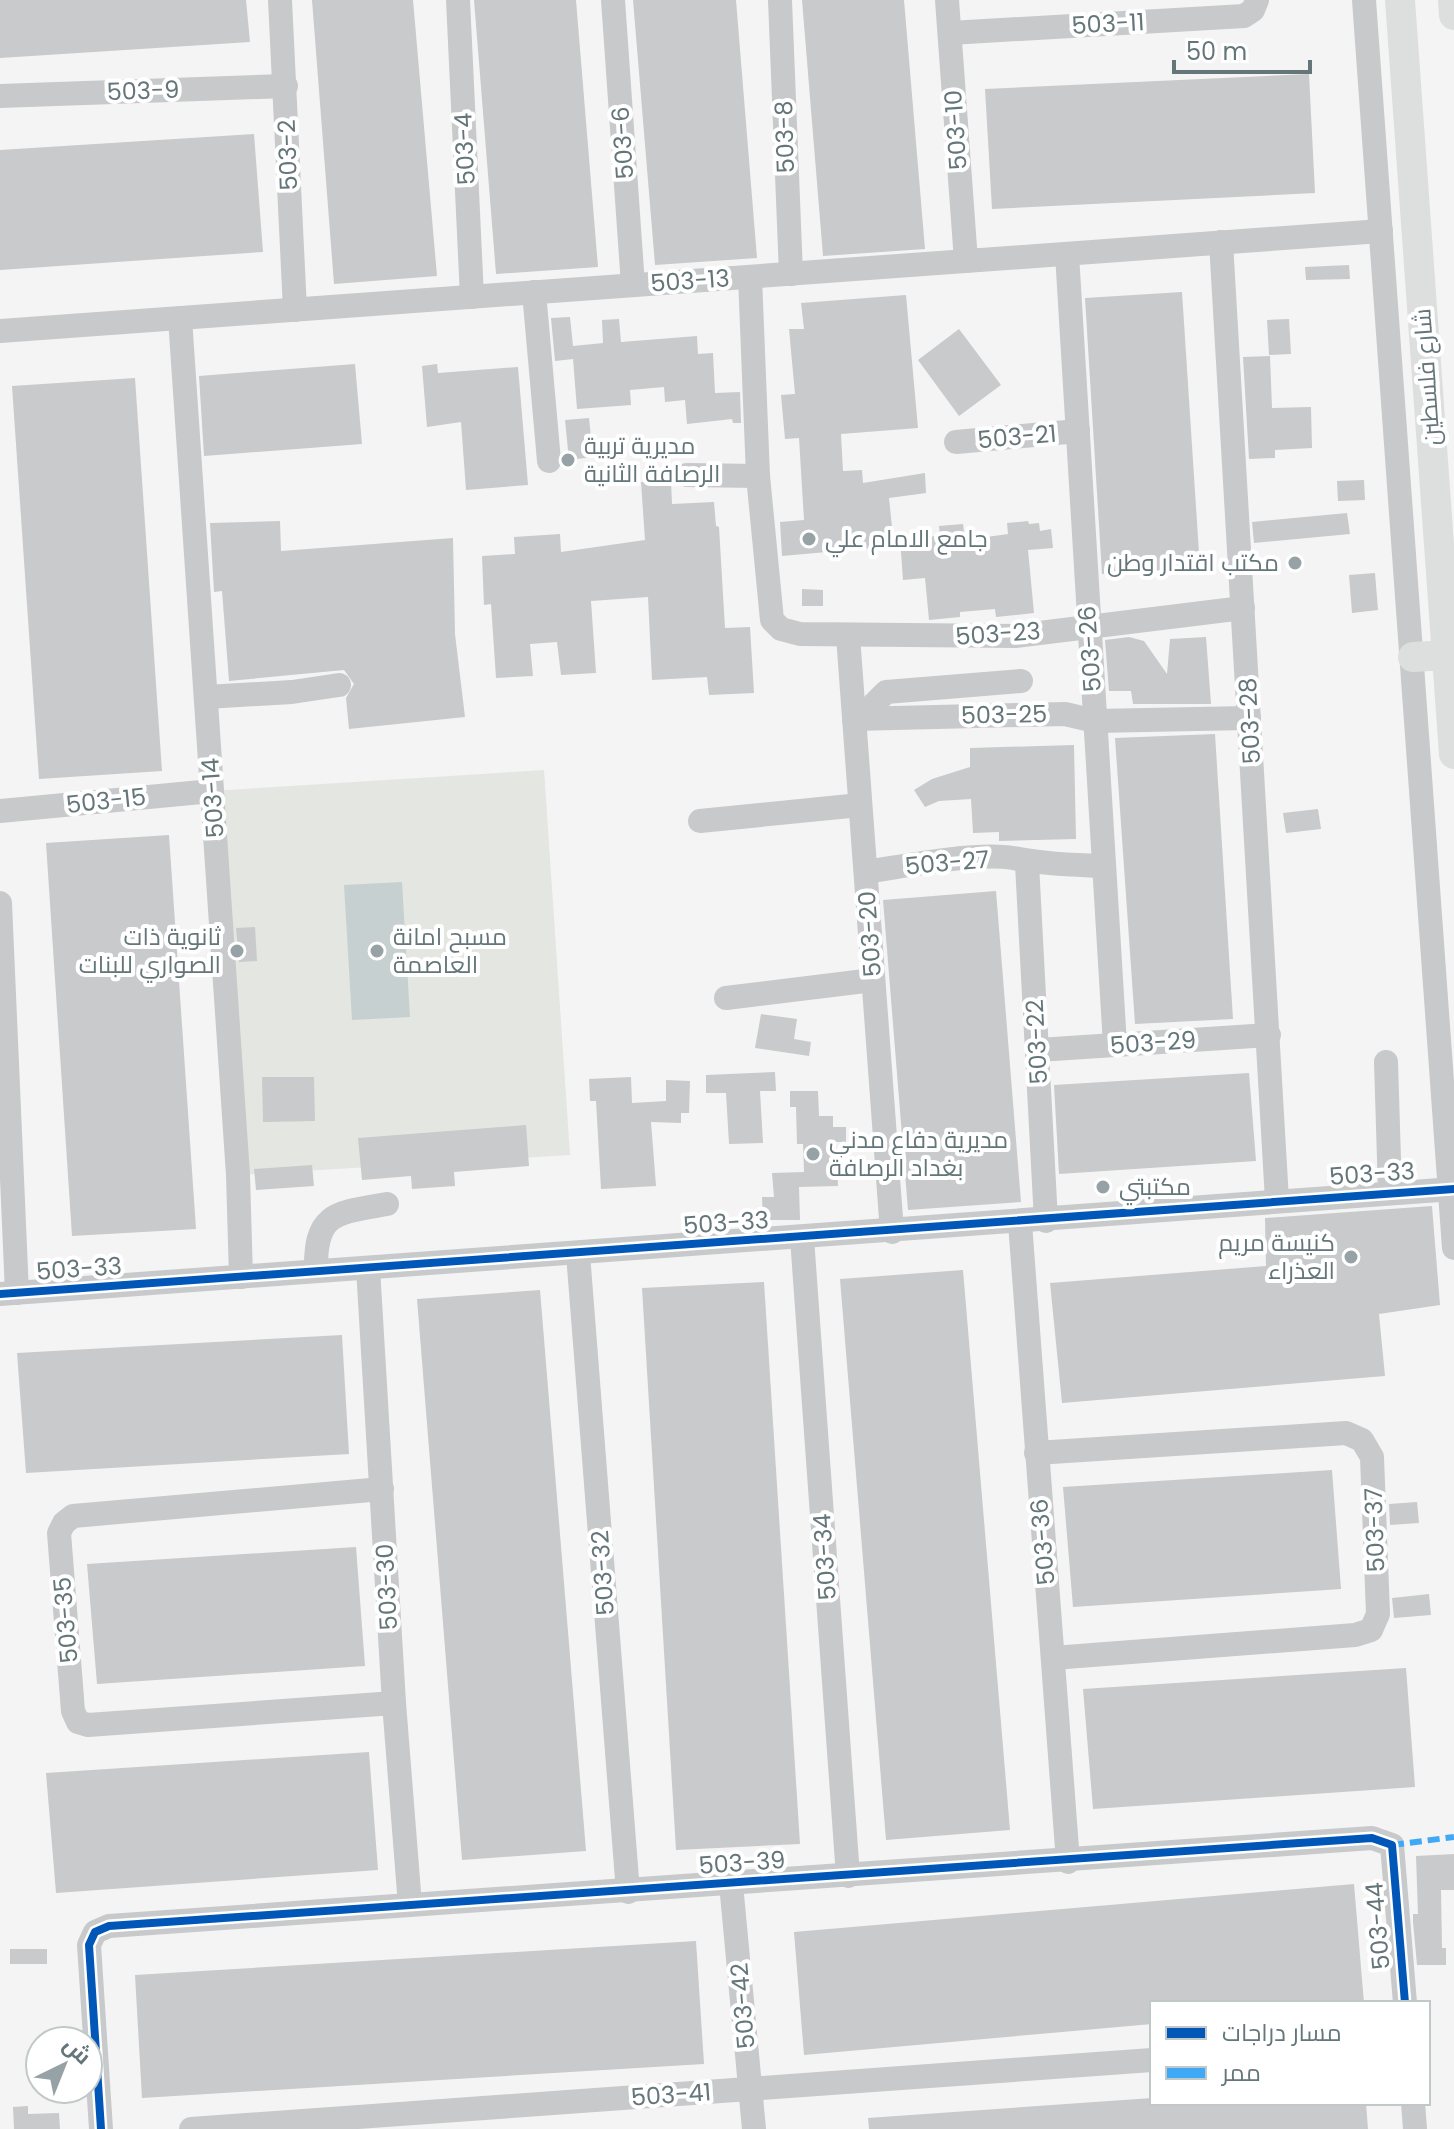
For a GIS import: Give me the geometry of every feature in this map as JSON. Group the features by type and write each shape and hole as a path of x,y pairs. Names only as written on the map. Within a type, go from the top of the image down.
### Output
{"main road":[{"name":"شارع فلسطين","path":"1400,0 1454,754"},
{"path":"1453,0 1454,15"},
{"path":"1413,657 1447,655"}],"street":[{"name":"503-2","path":"280,0 295,310"},
{"name":"503-4","path":"458,0 472,297"},
{"name":"503-6","path":"613,0 633,285"},
{"name":"503-8","path":"780,0 791,274"},
{"name":"503-10","path":"947,0 966,261"},
{"name":"503-11","path":"950,33 1244,16 1253,10 1257,0"},
{"path":"1364,0 1454,1248"},
{"name":"503-9","path":"0,96 286,86"},
{"name":"503-13","path":"0,331 1381,231"},
{"name":"503-28","path":"1221,242 1277,1200"},
{"name":"503-26","path":"1067,254 1115,1045"},
{"path":"687,475 758,476 750,277"},
{"path":"534,292 549,461"},
{"name":"503-14","path":"180,318 238,1175 241,1277"},
{"name":"503-21","path":"956,442 1078,431"},
{"name":"503-23","path":"758,476 772,620 781,629 800,634 977,638 1243,608"},
{"name":"503-20","path":"848,636 863,718 860,805 892,1232"},
{"path":"863,718 886,692 1021,681"},
{"path":"206,697 292,692 339,685"},
{"name":"503-25","path":"863,718 1065,714 1095,721 1249,718"},
{"name":"503-15","path":"0,811 212,791"},
{"path":"700,821 860,805"},
{"name":"503-27","path":"866,872 930,862 1012,858 1027,864 1104,866"},
{"name":"503-22","path":"1027,864 1046,1221"},
{"path":"0,903 8,1294"},
{"path":"726,998 873,980"},
{"name":"503-29","path":"1038,1050 1269,1035"},
{"path":"1386,1062 1390,1192"},
{"name":"503-33","path":"8,1294 1020,1223 1277,1200 1452,1189"},
{"path":"316,1270 316,1240 326,1224 343,1212 387,1204"},
{"name":"503-36","path":"1020,1223 1068,1862"},
{"name":"503-34","path":"802,1238 848,1876"},
{"name":"503-32","path":"578,1254 628,1892"},
{"name":"503-30","path":"368,1268 394,1703 410,1905"},
{"name":"503-37","path":"1036,1453 1346,1433 1362,1440 1372,1457 1378,1614 1371,1630 1355,1635 1053,1658"},
{"name":"503-35","path":"382,1489 73,1516 64,1523 59,1533 73,1711 78,1722 88,1725 394,1703"},
{"name":"503-39","path":"101,2129 89,1945 95,1932 109,1926 1068,1862 1372,1838 1392,1845"},
{"name":"503-44","path":"1392,1845 1405,2001"},
{"name":"503-42","path":"731,1884 754,2129"},
{"name":"503-41","path":"191,2129 1150,2060"},
{"path":"1413,2105 1415,2129"}],"shaded area":[{"path":"544,770 570,1155 238,1175 212,791"},
{"name":"مسبح امانة العاصمة","path":"402,882 410,1017 352,1020 344,885"}],"building":[{"path":"0,0 246,0 250,42 0,58"},
{"path":"312,0 413,0 437,276 334,284"},
{"path":"474,0 576,0 598,267 496,274"},
{"path":"633,0 736,0 757,258 655,265"},
{"path":"802,0 904,0 925,249 823,256"},
{"path":"1309,74 1315,193 992,209 985,89"},
{"path":"254,134 263,252 0,270 0,150"},
{"path":"1349,265 1350,279 1306,280 1305,267"},
{"path":"1182,292 1200,568 1102,574 1085,298"},
{"path":"906,295 918,428 841,434 843,471 862,470 863,483 925,473 926,493 889,498 894,546 782,556 780,522 804,520 799,438 785,439 781,395 795,394 789,329 804,329 801,303"},
{"path":"570,317 573,346 603,343 602,320 619,319 621,342 697,336 698,354 713,353 715,393 740,392 741,423 733,423 732,419 687,424 685,400 665,402 664,387 630,390 631,405 577,409 573,359 555,361 551,318"},
{"path":"1289,319 1291,354 1269,355 1267,320"},
{"path":"959,329 1001,385 959,416 918,360"},
{"path":"1270,356 1272,408 1311,407 1312,448 1275,450 1275,458 1249,459 1243,357"},
{"path":"355,364 362,444 204,456 199,376"},
{"path":"437,364 438,373 518,367 528,485 466,490 461,422 427,427 422,366"},
{"path":"135,378 162,771 39,779 12,386"},
{"path":"589,418 593,457 569,460 565,420"},
{"path":"1364,480 1365,500 1338,501 1337,481"},
{"path":"671,481 672,504 714,502 716,526 719,527 725,628 750,627 754,693 709,695 707,677 652,680 648,597 591,601 596,673 561,675 557,642 530,644 533,676 496,678 491,604 484,605 482,556 515,554 514,537 560,534 561,552 645,540 641,482"},
{"path":"1347,513 1350,534 1254,543 1252,522"},
{"path":"280,521 281,551 453,538 455,634 465,717 349,729 346,698 354,684 344,670 229,681 222,591 214,592 210,523"},
{"path":"1028,521 1029,524 1039,523 1040,531 1051,529 1053,548 1028,550 1034,613 996,617 995,609 960,612 960,617 929,620 925,578 903,580 900,538 940,536 939,526 963,524 965,540 1008,534 1007,523"},
{"path":"1375,573 1378,610 1352,613 1349,575"},
{"path":"802,589 823,590 823,606 802,606"},
{"path":"1129,637 1144,641 1167,674 1170,639 1206,637 1211,704 1133,704 1131,691 1109,691 1105,640"},
{"path":"1215,734 1233,1019 1135,1024 1115,738"},
{"path":"1074,745 1076,839 999,841 999,832 973,833 971,799 939,801 925,807 914,790 932,779 970,767 970,748"},
{"path":"1318,809 1321,829 1286,833 1283,813"},
{"path":"169,835 196,1229 72,1236 46,843"},
{"path":"996,891 1021,1202 908,1210 883,900"},
{"path":"255,927 257,961 239,962 236,928"},
{"path":"761,1014 797,1019 794,1039 811,1042 809,1056 755,1048"},
{"path":"775,1072 776,1091 760,1091 763,1143 729,1144 726,1093 706,1093 706,1075"},
{"path":"1249,1073 1256,1161 1059,1174 1054,1085"},
{"path":"262,1077 314,1077 315,1121 263,1122"},
{"path":"631,1077 632,1103 666,1101 666,1080 690,1081 689,1113 681,1113 681,1123 651,1122 656,1186 601,1189 596,1101 590,1101 589,1079"},
{"path":"790,1091 818,1091 819,1116 833,1116 833,1127 846,1127 846,1142 836,1142 838,1186 799,1187 800,1220 763,1220 762,1197 774,1197 772,1173 804,1172 803,1144 797,1144 796,1107 790,1107"},
{"path":"526,1125 529,1166 454,1172 455,1186 412,1189 411,1176 362,1180 358,1138"},
{"path":"312,1165 314,1186 256,1190 254,1169"},
{"path":"1432,1206 1440,1305 1379,1314 1385,1376 1062,1403 1050,1283 1266,1266 1265,1218"},
{"path":"963,1270 1010,1830 886,1840 840,1279"},
{"path":"764,1282 800,1844 676,1850 642,1288"},
{"path":"540,1290 586,1851 462,1860 417,1299"},
{"path":"342,1335 349,1454 26,1473 17,1353"},
{"path":"1332,1470 1341,1589 1073,1607 1063,1487"},
{"path":"1417,1502 1419,1523 1390,1525 1389,1504"},
{"path":"356,1547 365,1666 97,1684 87,1564"},
{"path":"1429,1594 1431,1615 1394,1618 1392,1598"},
{"path":"1406,1668 1415,1787 1093,1809 1083,1689"},
{"path":"369,1752 378,1870 56,1893 46,1773"},
{"path":"1454,1854 1454,1890 1441,1890 1442,1948 1446,1948 1446,1965 1417,1965 1413,1922 1413,1914 1418,1914 1416,1856"},
{"path":"1354,1884 1364,2001 1150,2001 1150,2024 804,2055 794,1932"},
{"path":"696,1941 704,2064 142,2098 135,1975"},
{"path":"10,1949 47,1949 47,1964 10,1964"},
{"path":"1150,2098 1150,2105 1366,2105 1368,2129 869,2129 868,2118"},
{"path":"28,2106 28,2114 59,2113 60,2129 14,2129 13,2107"}],"marked path":[{"path":"1392,1845 1454,1837"}],"cycle path":[{"path":"0,1294 1454,1189"},
{"path":"101,2129 89,1945 95,1932 109,1926 1372,1838 1392,1845 1405,2001"}],"place":[{"name":"مديرية تربية الرصافة الثانية","path":"568,460"},
{"name":"جامع الامام علي","path":"809,539"},
{"name":"مكتب اقتدار وطن","path":"1295,563"},
{"name":"ثانوية ذات الصواري للبنات","path":"237,951"},
{"name":"مسبح امانة العاصمة","path":"377,951"},
{"name":"مديرية دفاع مدني بغداد الرصافة","path":"813,1154"},
{"name":"مكتبتي","path":"1103,1187"},
{"name":"كنيسة مريم العذراء","path":"1351,1257"}]}
